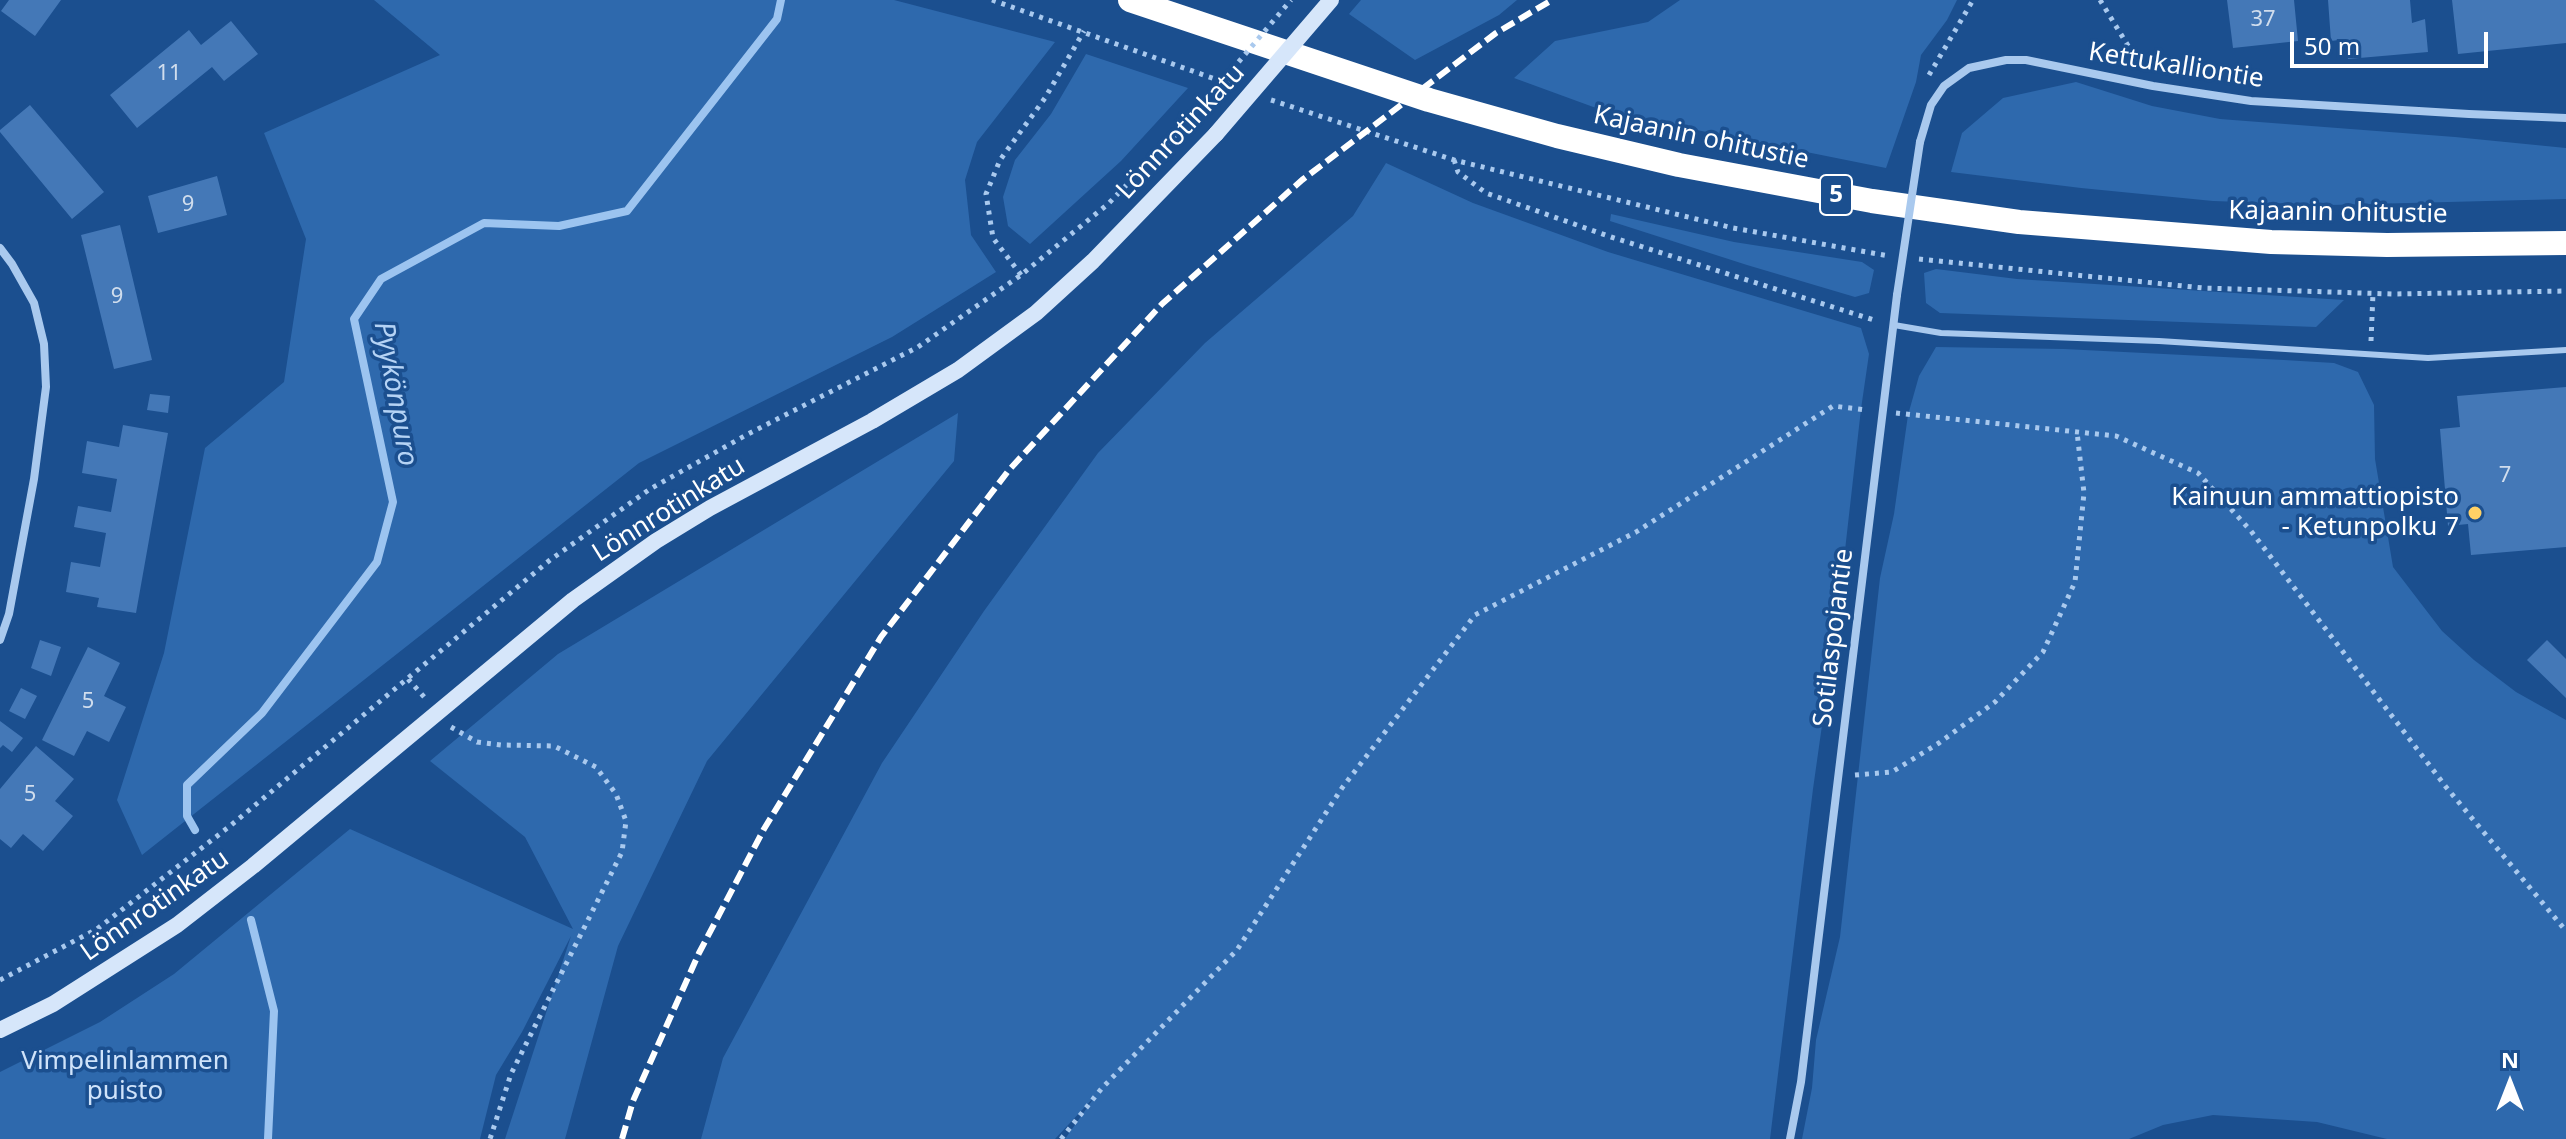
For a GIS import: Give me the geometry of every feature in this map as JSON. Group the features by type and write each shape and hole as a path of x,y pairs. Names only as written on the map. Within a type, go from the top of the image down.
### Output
{"highway":[{"name":"Kajaanin ohitustie","path":"1130,0 1429,100 1557,136 1679,165 1872,201 2019,222 2271,242 2387,245 2566,243"}],"street":[{"name":"Lönnrotinkatu","path":"0,1030 53,1004 177,925 253,866 573,600 656,541 958,370 1036,313 1093,261 1216,134 1331,0"},
{"name":"Kettukalliontie","path":"1920,142 1931,105 1944,86 1969,68 2006,60 2026,60 2153,86 2251,101 2566,118"},
{"name":"Sotilaspojantie","path":"1790,1139 1801,1082 1882,411 1920,142"},
{"path":"0,248 34,303 44,344 46,387 34,479 9,614 0,640"}],"lane":[{"path":"1894,325 1941,333 2159,341 2428,358 2566,350"}],"path":[{"path":"1187,123 1291,0"},
{"path":"1925,84 1973,0"},
{"path":"2100,0 2153,86"},
{"path":"1021,275 993,238 986,194 1000,160 1045,98 1084,31"},
{"path":"1454,160 1458,172 1486,193 1762,286 1894,325"},
{"path":"2371,354 2373,293"},
{"path":"1061,1139 1102,1088 1237,950 1342,788 1475,615 1636,532 1833,406 2116,436 2198,473 2251,531 2446,787 2566,931"},
{"path":"1837,774 1892,772 1939,743 1995,702 2043,652 2075,582 2084,493 2077,432"},
{"path":"454,730 477,742 554,746 596,767 616,794 626,821 622,852 511,1074 490,1139"}],"green space":[{"path":"374,0 894,0 1055,42 977,142 965,180 971,235 996,272 892,337 639,463 142,855 117,800 164,653 205,448 284,382 306,239 264,133 440,55"},
{"path":"1361,0 1517,0 1499,15 1415,60 1349,14"},
{"path":"1680,0 1957,0 1947,20 1921,55 1916,82 1886,168 1607,112 1514,78 1555,41 1648,22"},
{"path":"1086,54 1188,88 1121,161 1030,244 1008,226 1003,197 1015,160 1051,114"},
{"path":"2076,82 2152,106 2220,119 2566,148 2566,199 2330,205 2213,201 1951,172 1962,133 2003,98"},
{"path":"1386,163 1473,203 1608,252 1861,328 1869,354 1770,1139 1065,1139 1096,1095 1055,1139 701,1139 723,1058 882,763 984,611 1098,453 1205,343 1353,216"},
{"path":"1611,214 1734,242 1862,262 1874,270 1869,293 1855,297 1747,265 1610,221"},
{"path":"1936,269 2017,279 2344,300 2316,327 1940,313 1926,303 1924,273"},
{"path":"1936,347 2064,349 2284,360 2334,363 2358,372 2374,405 2375,459 2393,567 2442,631 2474,660 2516,692 2566,720 2566,1139 2387,1139 2317,1122 2213,1115 2163,1125 2129,1139 1802,1139 1812,1088 1816,1040 1840,937 1880,578 1894,514 1908,415 1919,376"},
{"name":"Vimpelinlammen puisto","path":"958,413 954,461 707,761 618,946 565,1139 505,1139 571,936 522,1032 496,1075 480,1139 0,1139 0,1072 100,1022 174,974 350,829 573,929 525,837 430,761 558,654"}],"building":[{"path":"9,0 61,0 35,36 1,11"},
{"path":"2227,0 2294,0 2298,41 2233,48"},
{"path":"2328,0 2410,0 2412,23 2425,19 2428,52 2348,59 2346,39 2331,41"},
{"path":"2452,0 2566,0 2566,43 2458,54"},
{"path":"231,21 258,54 224,81 212,67 137,128 110,95 189,30 201,45"},
{"path":"30,105 104,192 72,219 0,132"},
{"path":"217,176 227,215 158,233 148,196"},
{"path":"120,225 152,360 114,369 81,235"},
{"path":"2566,387 2566,547 2471,555 2468,524 2448,526 2440,429 2460,427 2457,396"},
{"path":"150,394 170,396 168,413 147,410"},
{"path":"123,425 168,433 136,613 97,607 99,598 66,592 71,562 100,567 106,533 74,527 78,506 111,512 117,479 82,473 87,441 119,447"},
{"path":"40,640 61,647 51,676 31,668"},
{"path":"2547,640 2566,659 2566,698 2527,660"},
{"path":"88,647 120,663 104,696 126,707 109,742 87,731 74,756 42,740"},
{"path":"21,688 37,696 25,719 9,711"},
{"path":"0,721 23,738 12,752 3,745 0,748"},
{"path":"36,746 74,779 55,801 73,816 43,851 23,834 11,848 0,839 0,789"}],"waterway":[{"name":"Pyykönpuro","path":"195,830 187,816 187,785 262,713 377,562 393,502 354,319 381,279 484,223 559,226 627,211 777,19 781,0"},
{"name":"Pyykönpuro","path":"251,920 274,1011 268,1139"}],"railway":[{"path":"622,1139 633,1101 699,953 764,829 881,637 1009,470 1162,304 1302,180 1496,33 1552,0"}],"place":[{"name":"Kainuun ammattiopisto - Ketunpolku 7","path":"2475,513"}]}
